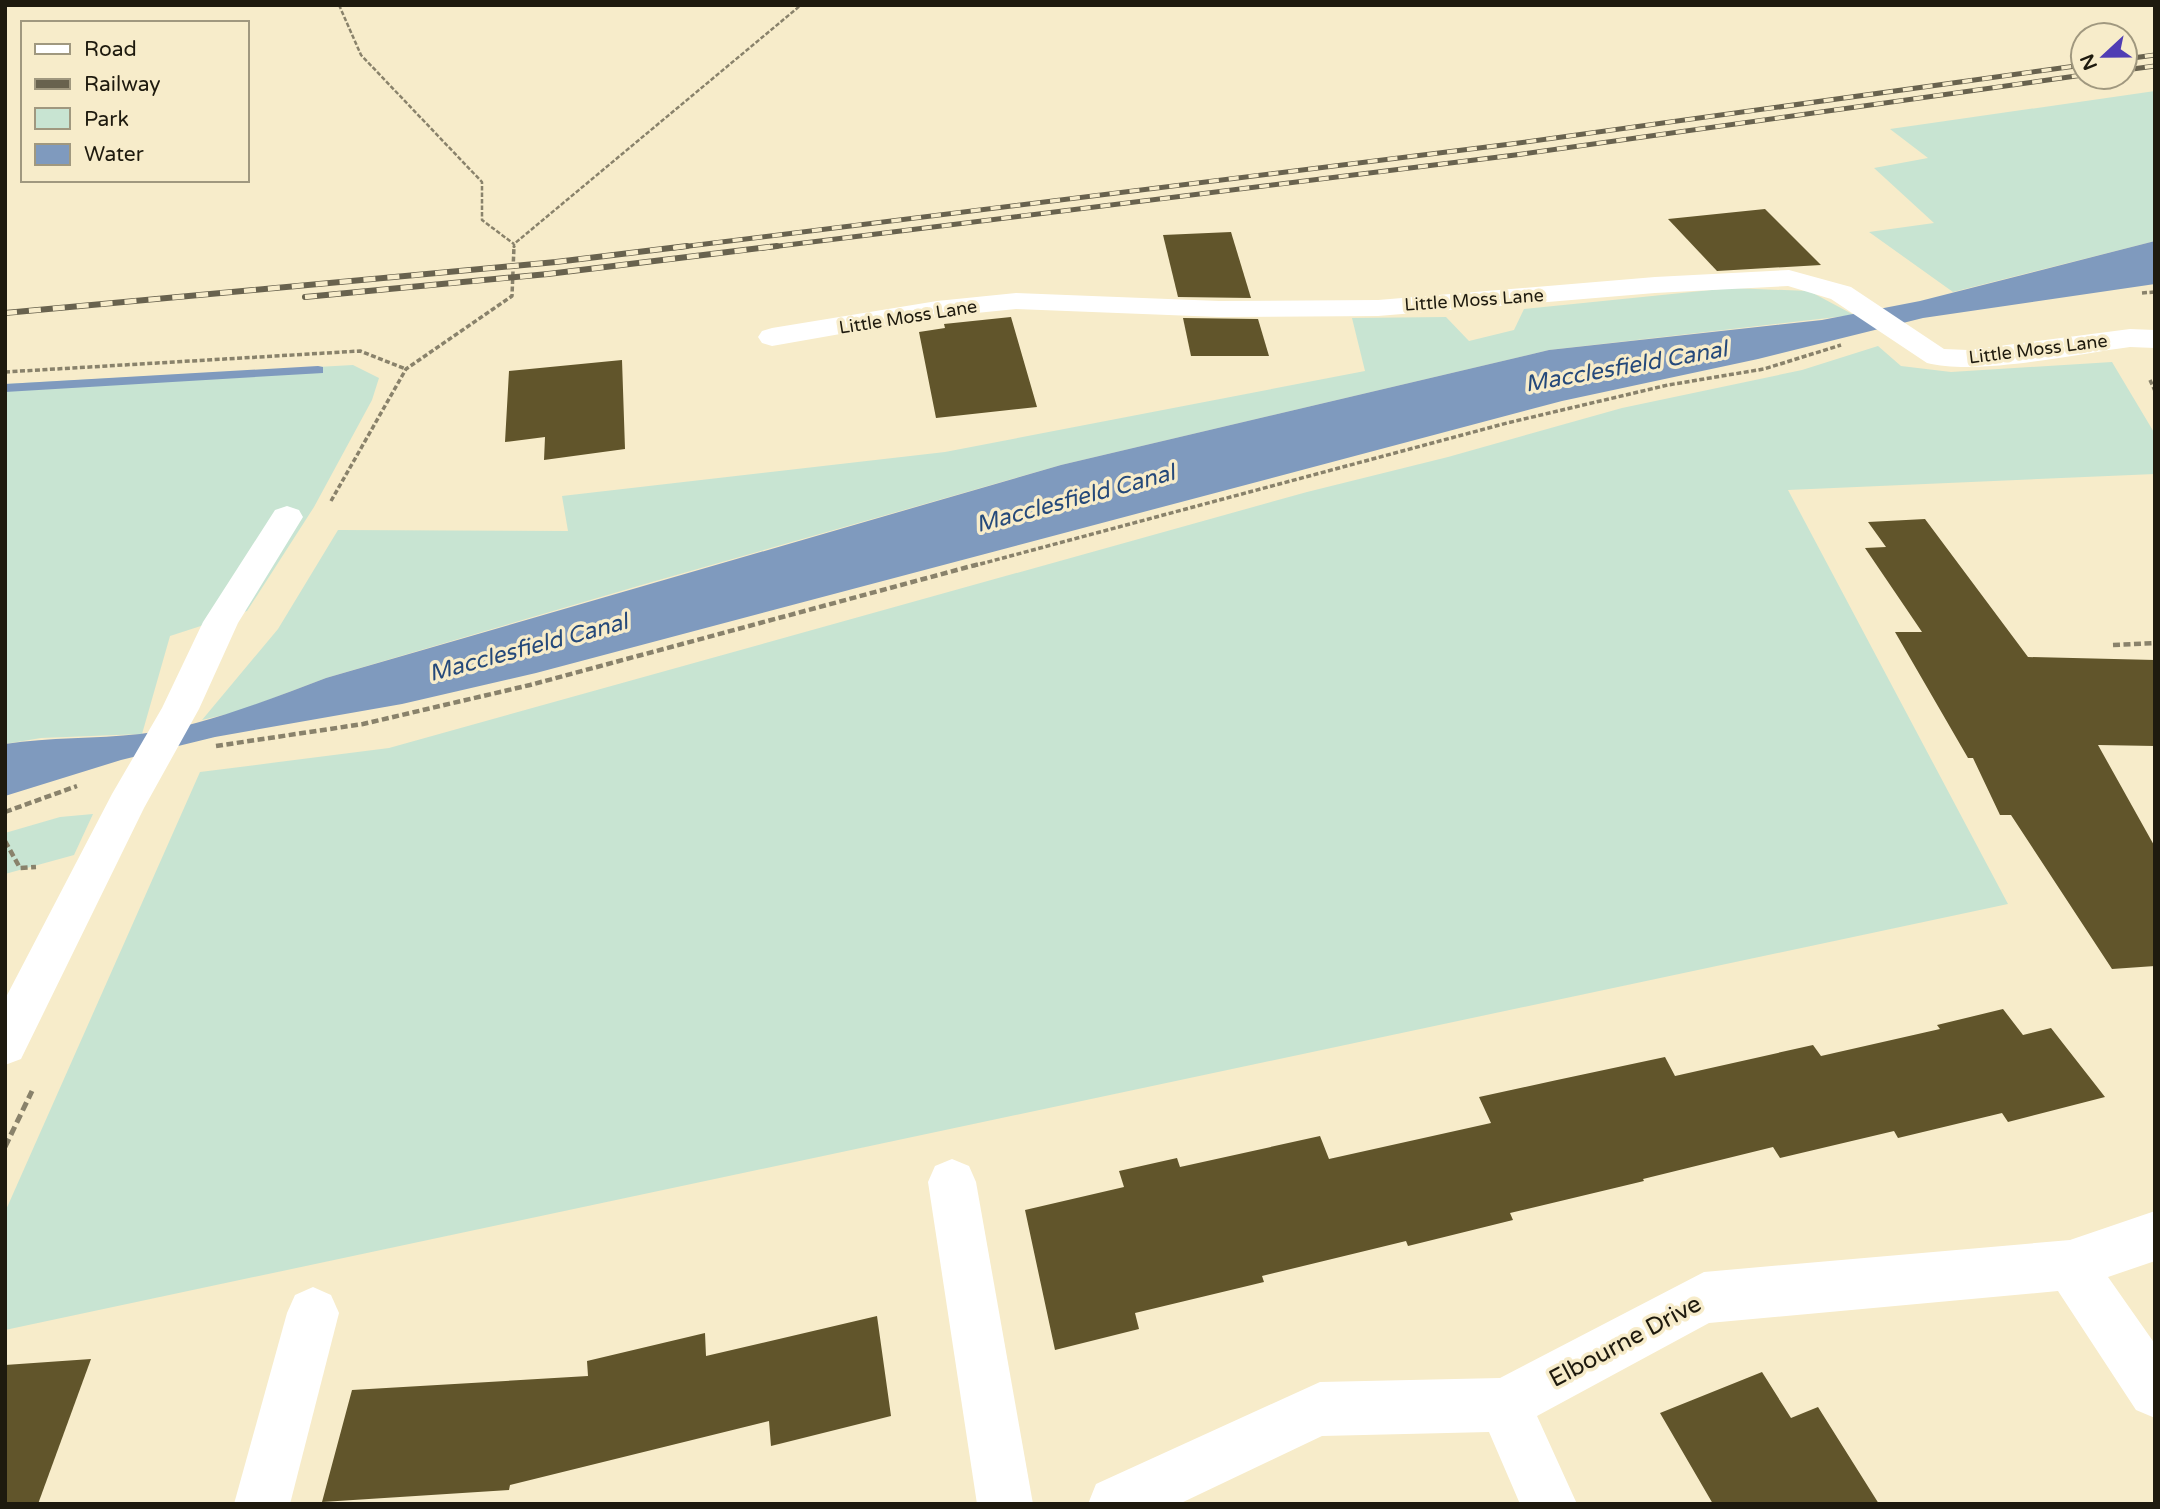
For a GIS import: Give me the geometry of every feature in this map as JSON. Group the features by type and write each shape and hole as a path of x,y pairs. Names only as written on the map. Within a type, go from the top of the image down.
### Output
{"street":[{"name":"Little Moss Lane","path":"772,337 936,309 1016,301 1219,309 1378,308 1655,285 1789,278 1841,293 1937,357 1968,359 2130,338 2155,339"},
{"path":"5,1045 126,804 180,709 221,622 287,517"},
{"path":"952,1181 1005,1504"},
{"name":"Elbourne Drive","path":"1116,1504 1320,1409 1504,1405 1704,1298 2070,1265 2155,1236"},
{"path":"2070,1265 2155,1391"},
{"path":"262,1504 313,1313"},
{"path":"1504,1405 1549,1504"}],"path":[{"path":"339,5 362,55 482,183 482,220 514,244"},
{"path":"5,372 360,351 406,369 512,296 514,244 801,5"},
{"path":"2138,294 2155,292"},
{"path":"209,747 363,724 530,685 1533,416 1656,388 1764,369 1846,343"},
{"path":"2113,645 2155,643"},
{"path":"5,812 82,785"},
{"path":"5,841 20,868"}],"green space":[{"path":"2155,91 2155,241 1953,292 1869,232 1934,223 1874,168 1928,158 1890,129"},
{"path":"1731,288 1809,291 1854,315 1549,350 1061,465 326,678 236,712 202,720 278,629 338,530 568,531 562,496 945,452 1365,371 1352,318 1446,317 1469,341 1514,330 1524,309"},
{"path":"1878,346 1901,366 1951,372 2112,362 2155,434 2155,474 1788,490 2008,904 5,1330 5,1212 200,772 389,748 1307,492 1448,457 1622,408 1802,370"},
{"path":"353,365 379,378 372,400 314,507 247,611 170,636 142,734 41,738 5,744 5,384"},
{"path":"93,814 74,855 5,874 5,833 60,817"}],"water":[{"name":"Macclesfield Canal","path":"2155,241 2155,284 1923,318 1758,359 1562,401 536,673 402,704 215,737 121,760 5,796 5,744 140,734 186,726 234,712 326,678 1061,465 1549,350 1822,320 1920,301"}],"building":[{"path":"1765,209 1821,265 1717,271 1668,219"},
{"path":"1231,232 1251,298 1178,297 1163,235"},
{"path":"1011,317 1037,407 936,418 919,332 945,328 944,324"},
{"path":"1183,318 1258,319 1269,356 1191,356"},
{"path":"622,360 625,449 544,460 545,437 505,442 509,371"},
{"path":"1925,519 2028,657 2155,660 2155,746 2098,745 2155,847 2155,966 2112,969 2011,815 2000,815 1973,758 1968,758 1895,632 1922,632 1865,548 1886,547 1868,522"},
{"path":"2003,1009 2023,1035 2051,1028 2105,1097 2008,1122 2002,1113 1898,1138 1894,1131 1780,1158 1773,1147 1510,1213 1513,1220 1408,1246 1406,1241 1262,1276 1264,1282 1135,1313 1139,1329 1055,1350 1025,1210 1124,1187 1119,1171 1177,1158 1180,1167 1320,1136 1329,1159 1491,1123 1479,1097 1665,1057 1675,1076 1813,1045 1821,1056 1940,1029 1937,1025"},
{"path":"877,1316 891,1416 771,1446 769,1421 510,1485 509,1490 322,1502 352,1390 588,1376 587,1361 705,1333 706,1356"},
{"path":"91,1359 38,1504 5,1504 5,1365"},
{"path":"1762,1372 1791,1418 1818,1407 1879,1504 1713,1504 1660,1413"}],"waterway":[{"path":"5,388 318,370"}],"railway":[{"path":"2139,57 2155,55"},
{"path":"2139,68 2155,66"},
{"path":"673,248 1511,144 2069,67"},
{"path":"763,248 1515,155 2069,77"},
{"path":"5,313 556,262 687,246"},
{"path":"305,297 548,274 777,246"}]}
